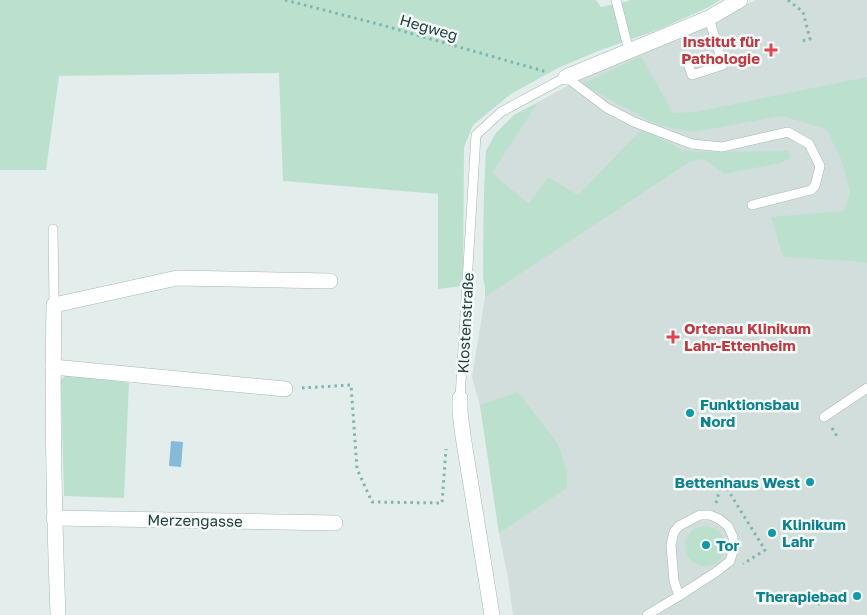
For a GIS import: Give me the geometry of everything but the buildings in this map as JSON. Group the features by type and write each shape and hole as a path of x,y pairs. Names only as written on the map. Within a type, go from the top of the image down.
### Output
{"street":[{"path":"566,77 709,18 740,0"},
{"path":"58,615 54,518 54,305 177,278 330,281"},
{"path":"53,367 285,389"},
{"name":"Klostenstraße","path":"460,398 463,436 492,615"},
{"name":"Merzengasse","path":"54,518 335,523"}],"lane":[{"path":"616,0 629,51"},
{"path":"686,58 692,75 723,65 709,18"},
{"path":"566,77 589,96 613,111 634,122 692,144 722,147 788,132 809,144 820,166 815,186 811,190 752,206"},
{"name":"Klostenstraße","path":"460,398 476,135 501,112 566,77"},
{"path":"52,229 54,305"},
{"path":"824,417 867,388"},
{"path":"647,615 679,596 716,572 730,561 734,548 733,537 728,526 713,516 700,515 679,526 674,532 672,545 674,581 679,596"}],"path":[{"name":"Hegweg","path":"285,0 566,77"},
{"path":"788,0 803,12 810,39 802,41"},
{"path":"285,389 351,386 356,469 372,502 442,503 446,446"},
{"path":"713,516 721,485"},
{"path":"818,605 832,592 840,594"}],"shaded area":[{"name":"Ortenau Klinikum Lahr-Ettenheim","path":"756,0 867,0 867,615 513,615 480,405 472,377 485,297 483,277 486,151 496,133 514,115 573,83"}],"green space":[{"path":"0,0 596,0 601,7 629,0 720,0 709,7 660,29 598,51 558,68 511,94 473,125 464,147 463,286 438,289 438,194 283,181 279,73 59,76 46,170 0,170"},
{"path":"641,56 673,113 695,112 867,77 867,263 783,257 771,217 844,211 850,192 842,161 826,129 782,116 693,132 657,125 582,84"},
{"path":"536,105 492,173 529,204 548,177 578,195 642,129 683,150 697,152 789,151 790,158 781,163 724,174 704,159 691,161 485,297 483,277 486,151 496,133 514,115"},
{"path":"67,374 129,383 124,498 64,496 61,380"},
{"path":"518,392 558,444 567,471 567,488 499,533 480,405"},
{"path":"705,526 719,532 725,546 719,560 705,566 691,560 685,546 691,532"}],"water":[{"path":"171,441 183,442 181,467 169,466"}],"place":[{"name":"Institut für Pathologie","path":"771,50"},
{"name":"Ortenau Klinikum Lahr-Ettenheim","path":"673,337"},
{"name":"Funktionsbau Nord","path":"690,413"},
{"name":"Bettenhaus West","path":"810,482"},
{"name":"Klinikum Lahr","path":"772,533"},
{"name":"Tor","path":"706,545"},
{"name":"Therapiebad","path":"857,596"}]}
